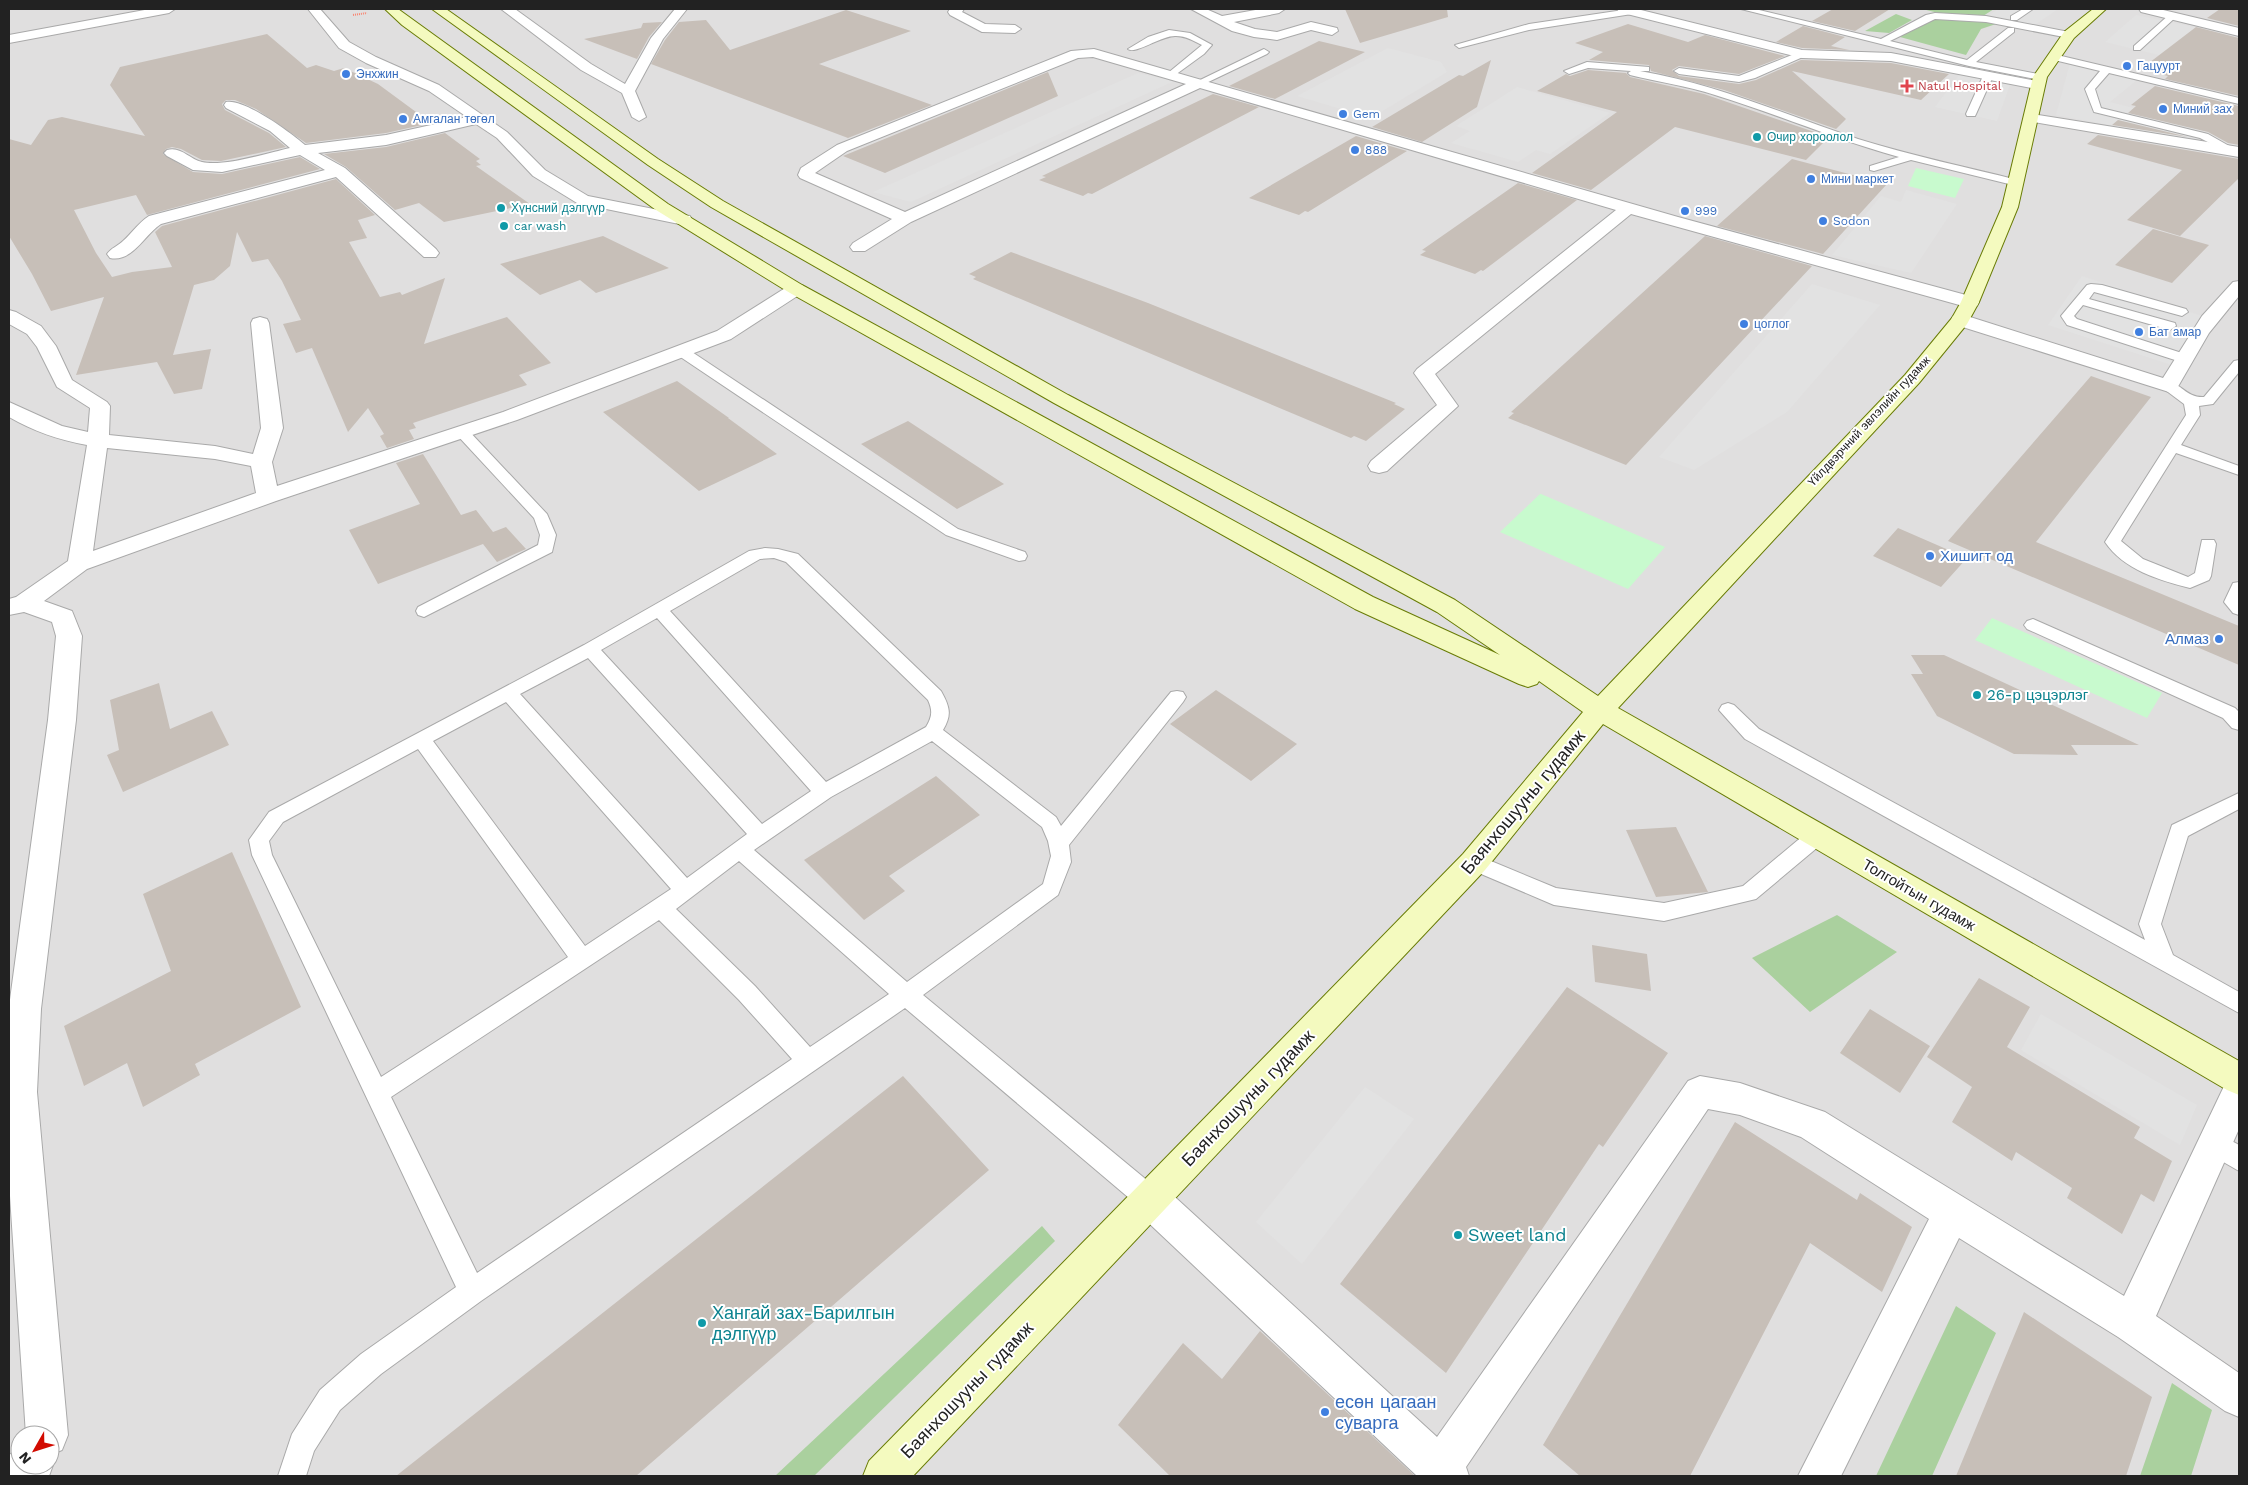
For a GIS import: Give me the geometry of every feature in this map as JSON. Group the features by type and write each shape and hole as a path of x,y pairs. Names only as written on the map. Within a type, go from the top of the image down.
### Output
{"main road":[{"path":"391,9 406,22 662,207 796,289 1364,603 1600,710"},
{"path":"438,9 653,162 717,204 1060,399 1446,606 1600,710"},
{"name":"Үйлдвэрчний эвлэлийн гудамж","path":"1600,710 1912,379 1960,320 1970,302 2010,207 2032,118 2038,81 2069,36 2100,9"},
{"name":"Толгойтын гудамж","path":"1600,710 2239,1079"},
{"name":"Баянхошууны гудамж","path":"884,1476 1474,862 1600,710"}],"street":[{"path":"9,39 166,9"},
{"path":"507,9 586,67 628,91 639,117"},
{"path":"628,91 657,38 681,9"},
{"path":"958,9 954,12 982,28 1015,29"},
{"path":"1197,9 1254,33 1277,36 1311,26 1332,31"},
{"path":"1222,20 1279,9"},
{"path":"2145,9 2239,32"},
{"path":"92,10 128,16"},
{"path":"1627,10 1802,54 1891,57 1988,76 2038,81"},
{"path":"319,14 344,45 371,60 434,88 502,135 539,173 583,200 684,220"},
{"path":"905,218 806,175 808,171 842,148 1076,54 1094,53 1629,208 1970,302"},
{"path":"859,247 905,218 1199,83"},
{"path":"231,105 275,128 302,150 339,171 430,254"},
{"path":"2032,118 2236,152"},
{"path":"172,153 199,167 210,168 302,150 386,140 480,119"},
{"path":"116,254 127,250 141,229 155,220 339,171"},
{"path":"1380,466 1448,406 1424,373 1629,208"},
{"path":"1960,320 2169,386 2183,358 2220,305 2239,286"},
{"path":"17,605 79,564 268,496 510,416 681,351 724,334 796,289"},
{"path":"9,316 34,330 46,346 64,383 100,406 98,440 79,564"},
{"path":"260,323 272,428 260,462 268,496"},
{"path":"9,408 32,422 59,432 98,440 208,452 260,462"},
{"path":"17,605 63,617 69,636 60,739 25,1010 20,1092 46,1425"},
{"path":"2132,1323 2227,1151 2239,1091"},
{"path":"1151,1200 1444,1472 1700,1092 1740,1099 1812,1124 1952,1213 2132,1323 2239,1396"},
{"path":"1819,1476 1952,1213"}],"lane":[{"path":"1745,9 2038,81"},
{"path":"2014,18 2029,9"},
{"path":"1459,45 1529,27 1627,10"},
{"path":"1789,20 1801,12"},
{"path":"1882,42 1929,17 1935,16 1986,19 2069,36"},
{"path":"2137,48 2173,16"},
{"path":"1968,63 2011,30"},
{"path":"1132,49 1159,34 1172,32 1197,38 1208,45 1171,75"},
{"path":"1199,83 1264,52"},
{"path":"1569,71 1587,65 1669,70 1739,79 1752,76 1802,54"},
{"path":"2053,57 2239,101"},
{"path":"2107,69 2090,89 2097,110 2204,136 2236,152"},
{"path":"1633,73 1665,77 1692,84 1755,104 1855,141 2017,183"},
{"path":"1971,114 1988,76"},
{"path":"1874,168 1911,157"},
{"path":"2182,312 2098,288 2090,288 2067,316 2072,322 2183,358"},
{"path":"2080,300 2170,326"},
{"path":"681,351 952,532 1019,556"},
{"path":"2169,386 2191,402 2208,401 2239,364"},
{"path":"2191,402 2193,415 2113,542 2121,553 2169,578 2190,583 2203,576 2208,544"},
{"path":"424,612 546,548 548,535 541,517 462,432"},
{"path":"2173,447 2239,471"},
{"path":"377,1093 661,908 760,835 824,792 932,732 941,718 942,708 935,696 792,558 781,553 770,552 754,555 590,649 276,817 259,840 262,856 472,1292"},
{"path":"2239,587 2232,602 2239,609"},
{"path":"659,609 824,792"},
{"path":"2032,625 2229,713 2239,723"},
{"path":"590,649 760,835"},
{"path":"508,692 685,890"},
{"path":"1060,842 1177,697"},
{"path":"1728,710 1752,734 2239,1002"},
{"path":"292,1476 302,1444 330,1400 370,1364 906,995 1051,889 1062,863 1060,842 1050,822 932,732"},
{"path":"421,739 583,960"},
{"path":"2164,960 2150,924 2179,831 2239,800"},
{"path":"1474,862 1554,896 1664,912 1749,893 1817,836"},
{"path":"740,850 906,995 1151,1200"},
{"path":"661,908 746,993 808,1061"}],"path":[{"path":"319,14 391,9"}],"shaded area":[{"path":"9,9 2239,9 2239,1476 9,1476"},
{"path":"1998,9 2058,9 2033,26 1989,15"},
{"path":"2136,15 2199,28 2163,56 2105,42"},
{"path":"1388,48 1441,62 1447,72 1371,118 1297,96"},
{"path":"2070,63 2137,80 2110,102 2239,135 2239,150 2056,115"},
{"path":"1138,73 1174,81 911,202 873,192"},
{"path":"1960,74 2011,82 1997,121 1935,107"},
{"path":"1517,87 1610,113 1550,154 1536,150 1518,162 1451,143 1470,131 1456,126"},
{"path":"1906,190 1957,204 1911,273 1832,255 1881,196 1901,202"},
{"path":"2082,276 2214,320 2178,367 2048,325"},
{"path":"1812,284 1880,305 1787,412 1694,470 1659,457"},
{"path":"2041,1014 2197,1105 2180,1145 2021,1050"},
{"path":"1365,1087 1414,1119 1302,1264 1256,1222"}],"green space":[{"path":"1922,9 1994,9 1983,16 1947,15"},
{"path":"1896,14 1912,20 1889,33 1865,31"},
{"path":"1924,18 1979,20 1996,24 1981,29 1966,55 1900,37"},
{"path":"1916,168 1964,179 1955,198 1908,186"},
{"path":"1540,494 1665,547 1628,589 1500,532"},
{"path":"1992,618 2162,693 2147,718 1975,640"},
{"path":"1837,915 1897,952 1810,1012 1752,958"},
{"path":"1042,1226 1055,1241 814,1476 775,1476"},
{"path":"1956,1306 1996,1333 1932,1476 1876,1476"},
{"path":"2172,1383 2212,1410 2191,1476 2140,1476"}],"building":[{"path":"1345,9 1447,9 1448,17 1360,43"},
{"path":"1833,9 1890,9 1855,31 1812,21"},
{"path":"2220,9 2239,9 2239,26 2207,18"},
{"path":"846,10 911,31 819,64 932,105 848,138 651,64 665,40 679,22 706,20 730,50"},
{"path":"662,22 649,37 637,59 584,39 641,28 643,23"},
{"path":"1628,24 1688,42 1705,35 1785,56 1739,74 1679,66 1672,70 1679,76 1739,84 1756,80 1801,60 1891,63 1949,74 1921,100 1792,71 1846,119 1836,129 1724,90 1651,71 1649,65 1589,60 1603,52 1575,43"},
{"path":"1803,26 1845,37 1831,46 1849,50 1802,48 1776,42"},
{"path":"2196,27 2239,38 2239,96 2165,79 2168,76 2141,69"},
{"path":"267,34 307,68 316,65 334,71 344,68 378,84 431,123 386,133 306,143 256,109 235,100 226,100 222,104 225,110 269,133 286,147 221,161 202,160 181,149 172,147 166,149 163,154 193,172 222,174 300,157 320,169 147,215 136,195 74,210 96,253 112,277 132,272 172,267 155,232 162,226 336,179 375,215 358,220 367,238 349,242 380,297 400,292 402,295 445,278 424,344 507,317 551,363 519,375 527,385 413,423 416,428 409,430 414,439 387,448 380,436 384,434 368,408 348,432 312,348 296,353 283,324 301,320 282,281 268,259 252,262 237,232 230,266 214,280 194,285 173,355 211,349 202,389 174,394 157,362 76,375 104,297 51,311 32,274 9,236 9,139 31,145 48,120 62,117 145,136 110,85 120,67"},
{"path":"1319,41 1365,52 1275,99 1229,86"},
{"path":"1491,60 1477,107 1422,142 1372,127 1459,75 1463,76"},
{"path":"1588,70 1626,73 1630,77 1704,94 1829,137 1806,160 1675,127 1591,190 1532,173 1617,112 1537,91 1566,74 1570,76"},
{"path":"1048,72 1058,96 885,173 843,156"},
{"path":"2155,86 2239,106 2239,145 2228,143 2208,132 2128,113 2136,106 2131,105"},
{"path":"1213,94 1259,107 1092,194 1088,193 1083,196 1039,180 1046,177 1042,176"},
{"path":"2118,120 2188,137 2112,125"},
{"path":"445,133 480,159 476,161 481,165 476,166 530,204 444,222 419,203 395,210 346,167 324,154 386,147"},
{"path":"2098,135 2239,159 2239,178 2180,236 2127,220 2182,170 2087,144"},
{"path":"1356,136 1407,151 1308,212 1305,211 1299,215 1249,198"},
{"path":"1792,159 1887,184 1823,254 1717,226"},
{"path":"1518,183 1577,200 1483,271 1481,270 1475,274 1420,255 1426,251 1422,250"},
{"path":"2153,229 2209,245 2172,283 2115,265"},
{"path":"603,236 669,268 596,293 580,280 540,295 500,264"},
{"path":"1705,236 1812,266 1626,465 1508,418 1514,413 1511,412"},
{"path":"1011,252 1148,303 1396,403 1394,404 1405,409 1366,441 1354,436 1351,438 973,279 976,277 969,274"},
{"path":"2091,376 2151,397 2036,542 2239,626 2239,665 1948,541"},
{"path":"677,381 777,454 699,491 603,412"},
{"path":"908,421 1004,484 957,509 861,444"},
{"path":"423,454 461,515 476,510 493,532 506,527 526,549 497,562 483,544 378,584 349,530 420,504 396,463"},
{"path":"1898,528 1967,558 1941,587 1873,556"},
{"name":"26-р цэцэрлэг","path":"1911,655 1944,655 2139,745 2071,745 2078,755 2014,754 1937,716 1911,674 1923,674"},
{"path":"159,683 170,729 212,711 229,745 123,792 107,755 119,750 110,700"},
{"path":"1216,690 1297,744 1251,781 1170,724"},
{"path":"936,776 980,815 889,876 905,891 864,920 804,860"},
{"path":"1676,827 1708,892 1656,897 1626,830"},
{"path":"232,852 301,1007 195,1064 200,1075 143,1107 127,1063 84,1086 64,1026 171,971 143,894"},
{"path":"1592,945 1647,954 1651,991 1595,982"},
{"path":"1979,978 2030,1007 2007,1047 2140,1127 2134,1138 2172,1161 2154,1202 2141,1194 2122,1234 2067,1198 2072,1188 2016,1152 2012,1161 1952,1122 1972,1087 1927,1057"},
{"path":"1567,987 1668,1053 1603,1147 1599,1144 1446,1373 1340,1284"},
{"path":"1870,1009 1930,1046 1900,1093 1840,1053"},
{"name":"Хангай зах-Барилгын дэлгүүр","path":"903,1076 989,1170 636,1476 396,1476"},
{"path":"1735,1122 1857,1200 1860,1193 1912,1227 1882,1292 1810,1243 1690,1476 1580,1476 1543,1445"},
{"path":"2024,1312 2152,1397 2126,1476 1956,1476"},
{"path":"1260,1331 1415,1476 1170,1476 1118,1425 1183,1343 1222,1379"}],"place":[{"name":"Гацуурт","path":"2127,66"},
{"name":"Энхжин","path":"346,74"},
{"name":"Natul Hospital","path":"1907,86"},
{"name":"Миний зах","path":"2163,109"},
{"name":"Gem","path":"1343,114"},
{"name":"Амгалан төгөл","path":"403,119"},
{"name":"Очир хороолол","path":"1757,137"},
{"name":"888","path":"1355,150"},
{"name":"Мини маркет","path":"1811,179"},
{"name":"Хүнсний дэлгүүр","path":"501,208"},
{"name":"999","path":"1685,211"},
{"name":"Sodon","path":"1823,221"},
{"name":"car wash","path":"504,226"},
{"name":"цоглог","path":"1744,324"},
{"name":"Бат амар","path":"2139,332"},
{"name":"Хишигт од","path":"1930,556"},
{"name":"Алмаз","path":"2219,639"},
{"name":"26-р цэцэрлэг","path":"1977,695"},
{"name":"Sweet land","path":"1458,1235"},
{"name":"Хангай зах-Барилгын дэлгүүр","path":"702,1323"},
{"name":"есөн цагаан суварга","path":"1325,1412"}]}
